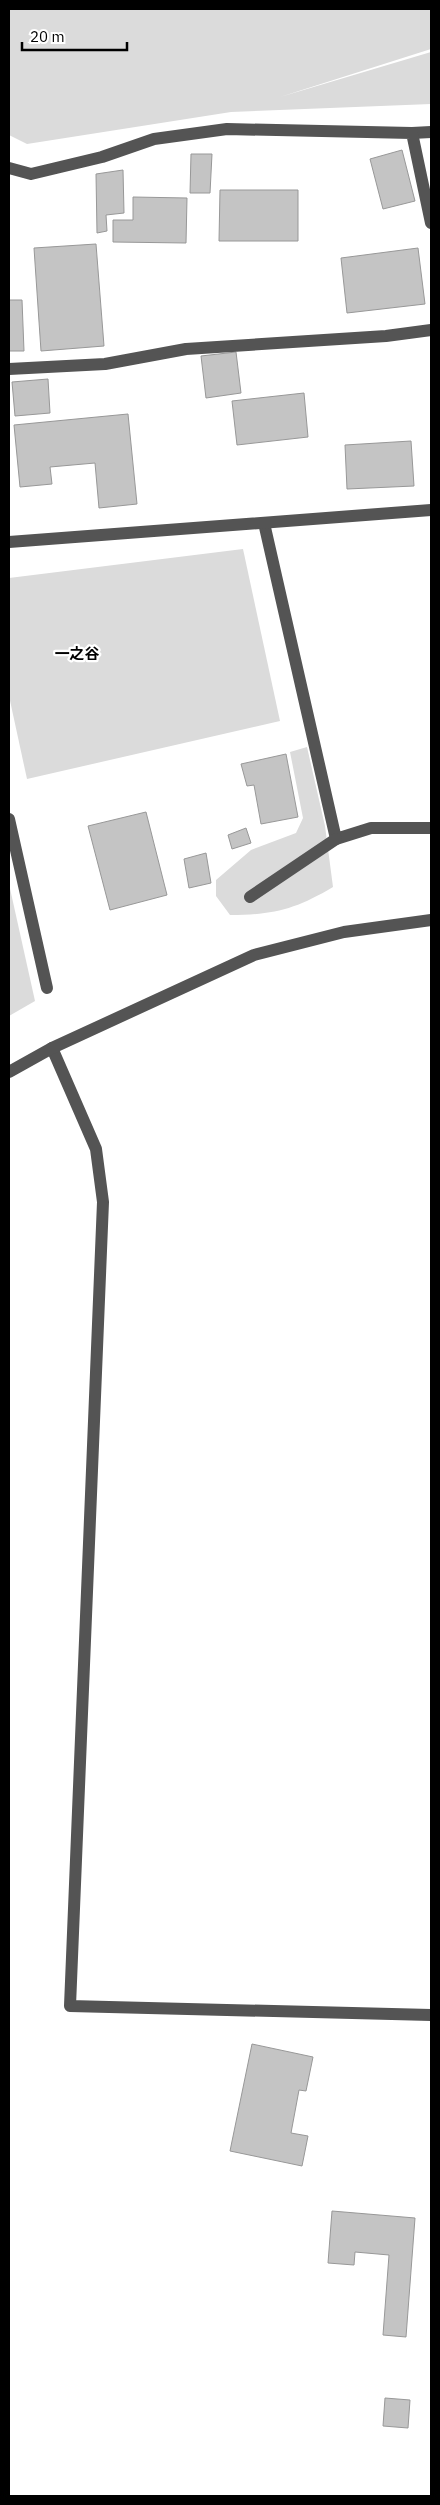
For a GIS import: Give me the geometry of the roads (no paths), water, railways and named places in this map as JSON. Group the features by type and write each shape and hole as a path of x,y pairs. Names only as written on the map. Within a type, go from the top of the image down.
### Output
{"street":[{"path":"9,168 31,174 102,157 154,139 227,129 431,132"},
{"path":"412,133 431,223"},
{"path":"9,369 105,364 186,349 386,336 431,330"},
{"path":"9,542 431,510"},
{"path":"264,523 336,839"},
{"path":"9,819 47,988"},
{"path":"250,897 336,839 371,828 431,828"},
{"path":"9,1072 52,1048 254,955 344,932 431,920"},
{"path":"52,1048 96,1149 103,1202 70,2006 431,2015"}],"district":[{"name":"一之谷","path":"77,653"}]}
